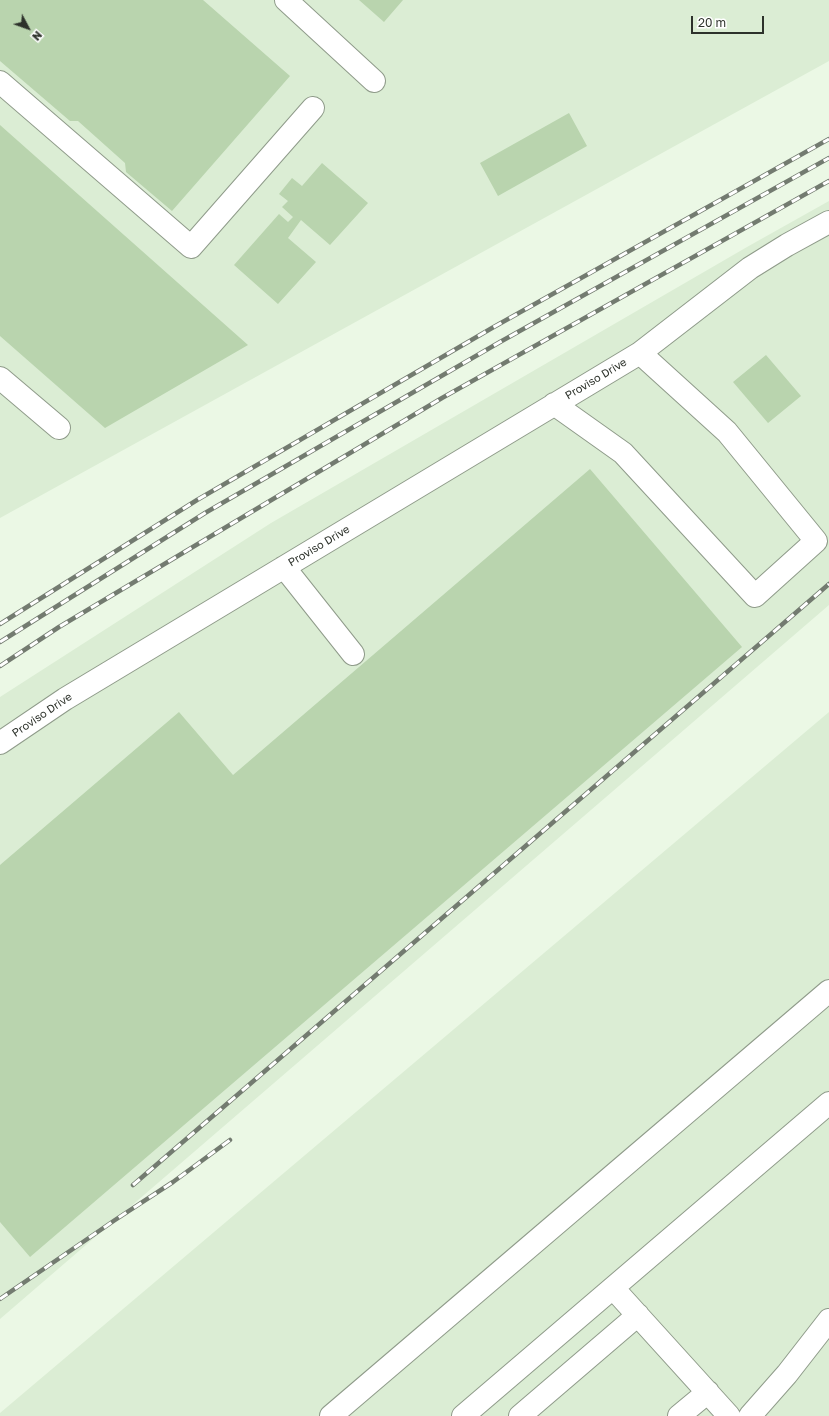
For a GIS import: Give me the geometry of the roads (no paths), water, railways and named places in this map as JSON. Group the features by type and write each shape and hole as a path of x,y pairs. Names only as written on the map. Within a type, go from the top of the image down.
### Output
{"street":[{"path":"286,0 374,81"},
{"path":"0,82 191,247 313,108"},
{"name":"Proviso Drive","path":"0,743 65,699 640,353 750,268 787,245 829,222"},
{"path":"554,404 623,453 755,596 816,541 727,432 640,353"},
{"path":"0,378 59,428"},
{"path":"284,567 353,654"},
{"path":"331,1416 829,991"},
{"path":"463,1416 829,1103"},
{"path":"613,1288 729,1416"},
{"path":"520,1416 638,1315"},
{"path":"750,1416 787,1374 829,1320"},
{"path":"680,1416 708,1392"}],"railway":[{"path":"0,624 197,500 492,328 829,139"},
{"path":"0,642 205,513 500,342 829,158"},
{"path":"0,666 59,627 442,398 829,181"},
{"path":"133,1185 829,584"},
{"path":"0,1299 173,1182 230,1140"}]}
